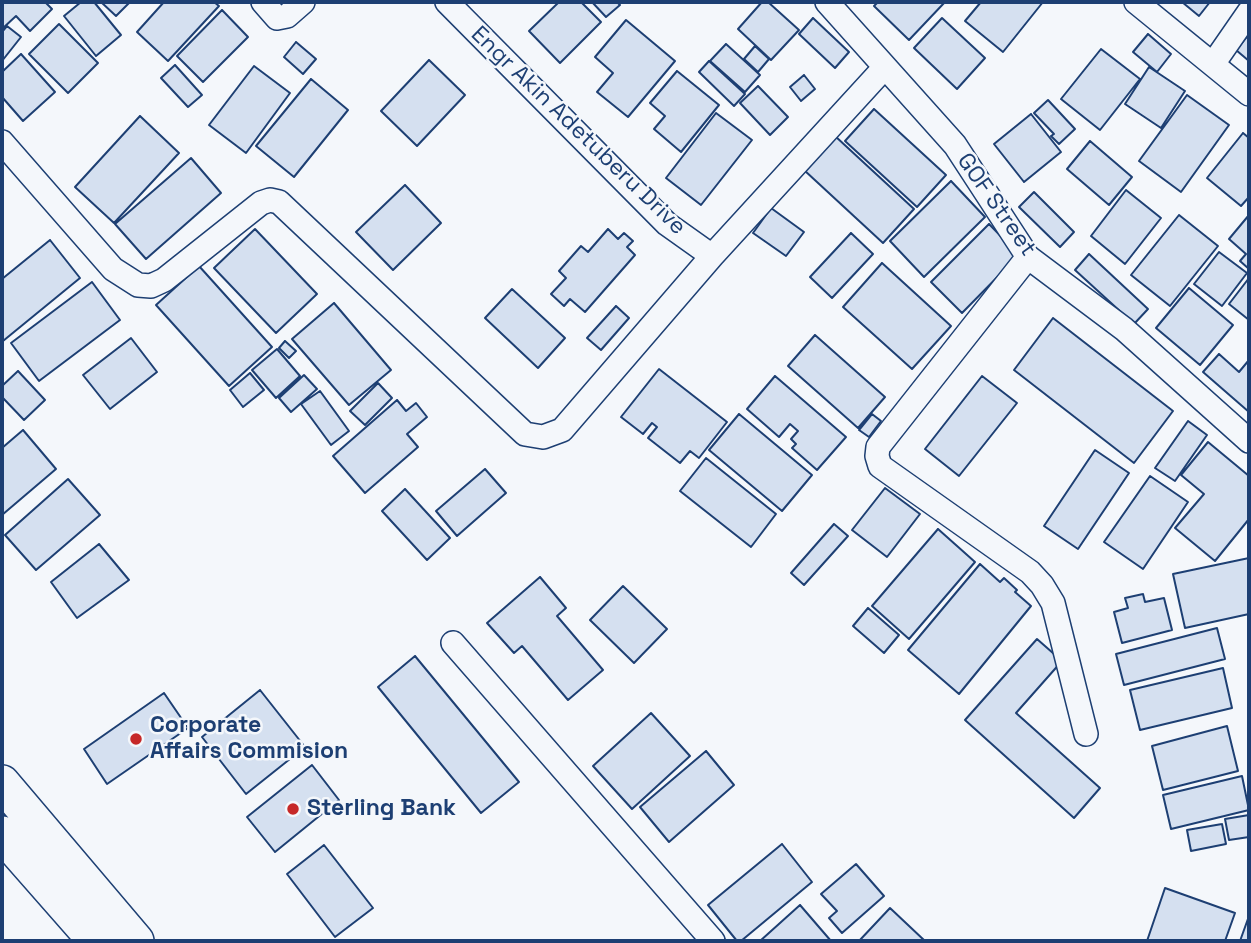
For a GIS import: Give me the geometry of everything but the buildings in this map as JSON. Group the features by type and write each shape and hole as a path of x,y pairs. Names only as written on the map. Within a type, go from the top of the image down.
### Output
{"main road":[{"path":"2,783 136,941"},
{"path":"2,834 96,941"}],"street":[{"path":"263,2 277,18 287,16 303,2"},
{"name":"Engr Akin Adetuberu Drive","path":"447,2 667,224 712,256"},
{"name":"GOF Street","path":"827,2 955,145 1028,257 1124,330 1249,441"},
{"path":"1136,2 1249,94"},
{"path":"1213,64 1249,12"},
{"path":"2,142 113,269 138,285 151,286 164,281 261,203 270,200 279,202 525,434 535,437 562,430 712,256 885,67"},
{"path":"1028,257 878,447 877,456 880,466 1030,572 1042,585 1053,603 1086,734"},
{"path":"453,643 713,941"}],"place":[{"name":"Corporate Affairs Commision","path":"136,739"},
{"name":"Sterling Bank","path":"293,809"}]}
